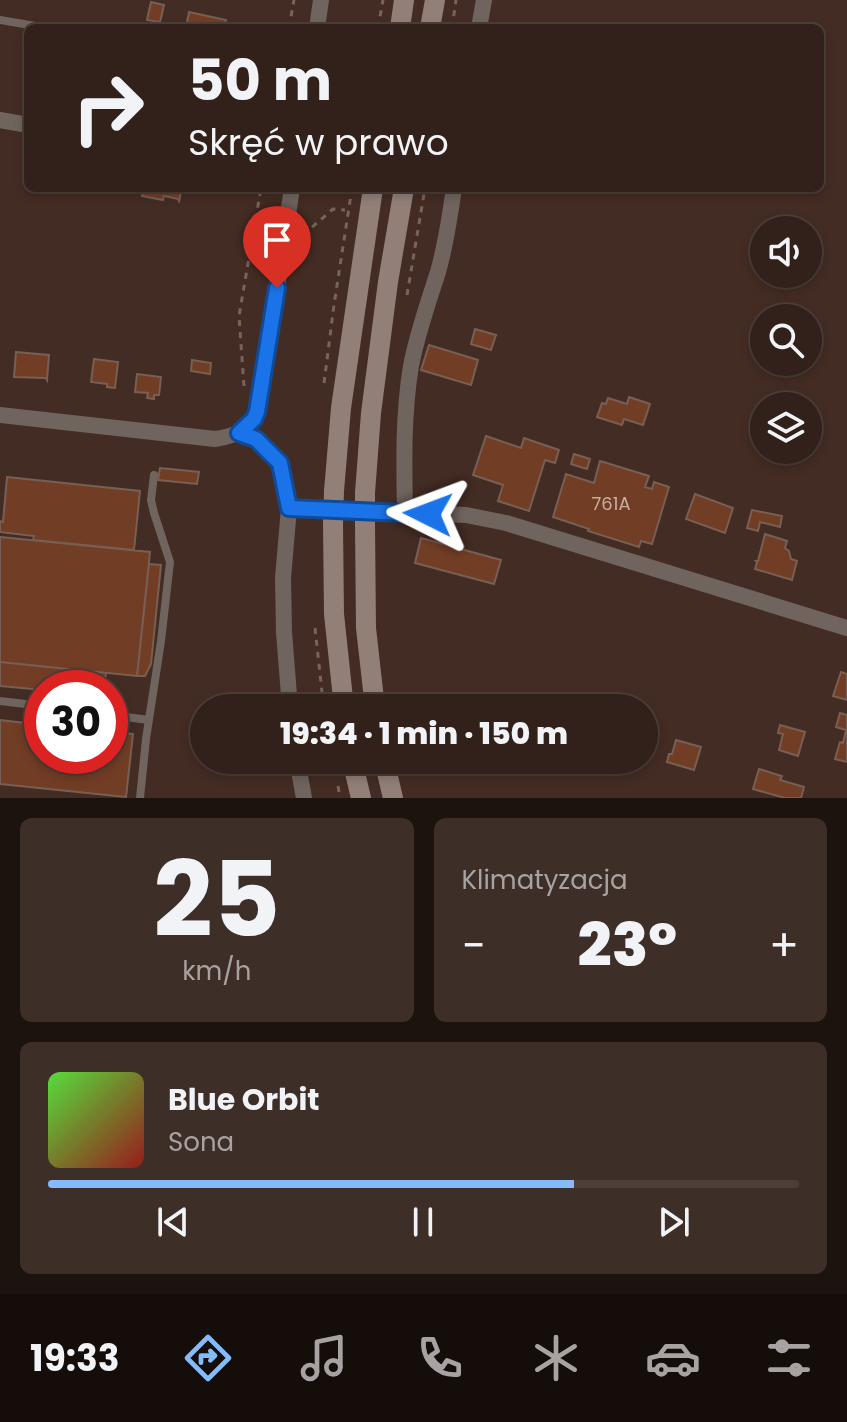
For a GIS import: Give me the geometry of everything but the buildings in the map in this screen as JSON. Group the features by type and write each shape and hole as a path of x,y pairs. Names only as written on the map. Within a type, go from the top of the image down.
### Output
{"main road":[{"path":"401,24 404,0"},
{"path":"431,24 435,0"},
{"path":"343,694 334,614 334,491 341,408 372,192"},
{"path":"373,694 366,628 365,493 371,413 403,192"},
{"path":"355,774 361,798"},
{"path":"387,774 393,798"}],"street":[{"path":"318,24 321,0"},
{"path":"480,24 484,0"},
{"path":"0,120 24,124"},
{"path":"0,415 215,439 239,433 257,412 291,192"},
{"path":"405,512 406,411 411,365 438,269 453,192"},
{"path":"239,433 256,439 280,463 289,508 283,578 289,694"},
{"path":"289,508 466,515 506,523 847,628"},
{"path":"300,774 304,798"}],"lane":[{"path":"0,20 24,24"},
{"path":"140,798 170,562 151,500 154,475"},
{"path":"0,701 24,704"},
{"path":"128,717 149,720"}],"path":[{"path":"290,24 294,0"},
{"path":"379,24 383,0"},
{"path":"453,24 456,0"},
{"path":"244,388 239,316 260,192"},
{"path":"294,234 305,235 333,209 345,210"},
{"path":"254,228 277,231"}],"route":[{"path":"277,288 257,412 239,433 256,439 280,463 289,508 428,514"}]}
